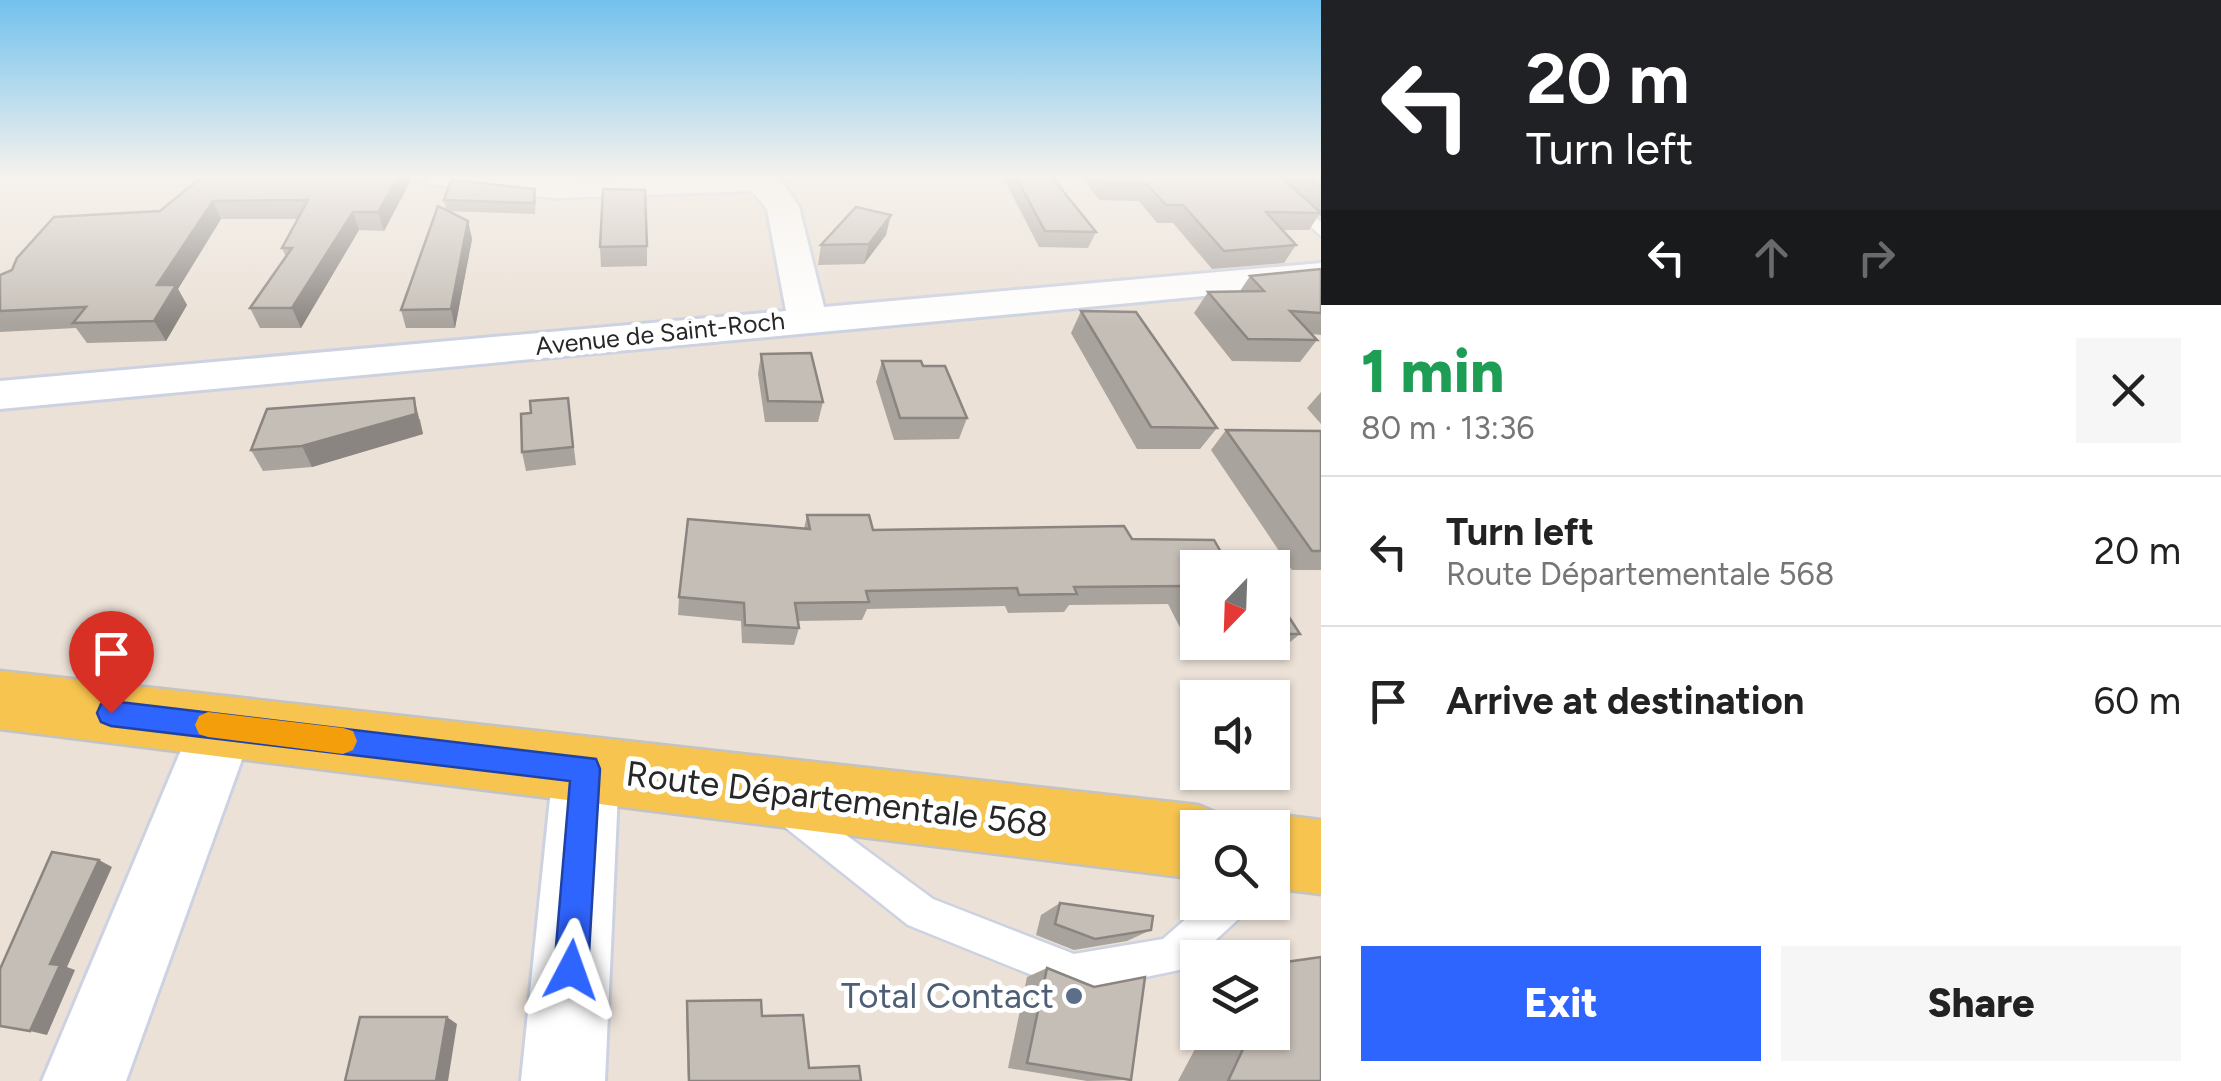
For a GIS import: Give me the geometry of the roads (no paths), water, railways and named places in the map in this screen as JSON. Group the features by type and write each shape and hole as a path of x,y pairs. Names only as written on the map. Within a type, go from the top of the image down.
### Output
{"main road":[{"name":"Route Départementale 568","path":"0,700 1180,840"}],"street":[{"path":"787,225 807,318"},
{"name":"Avenue de Saint-Roch","path":"0,395 807,318 1321,274"},
{"path":"84,1081 222,726"},
{"path":"563,1081 586,769"}],"lane":[{"path":"766,791 921,912 1074,973 1171,956 1212,920"}],"place":[{"name":"Total Contact","path":"1074,996"}]}
